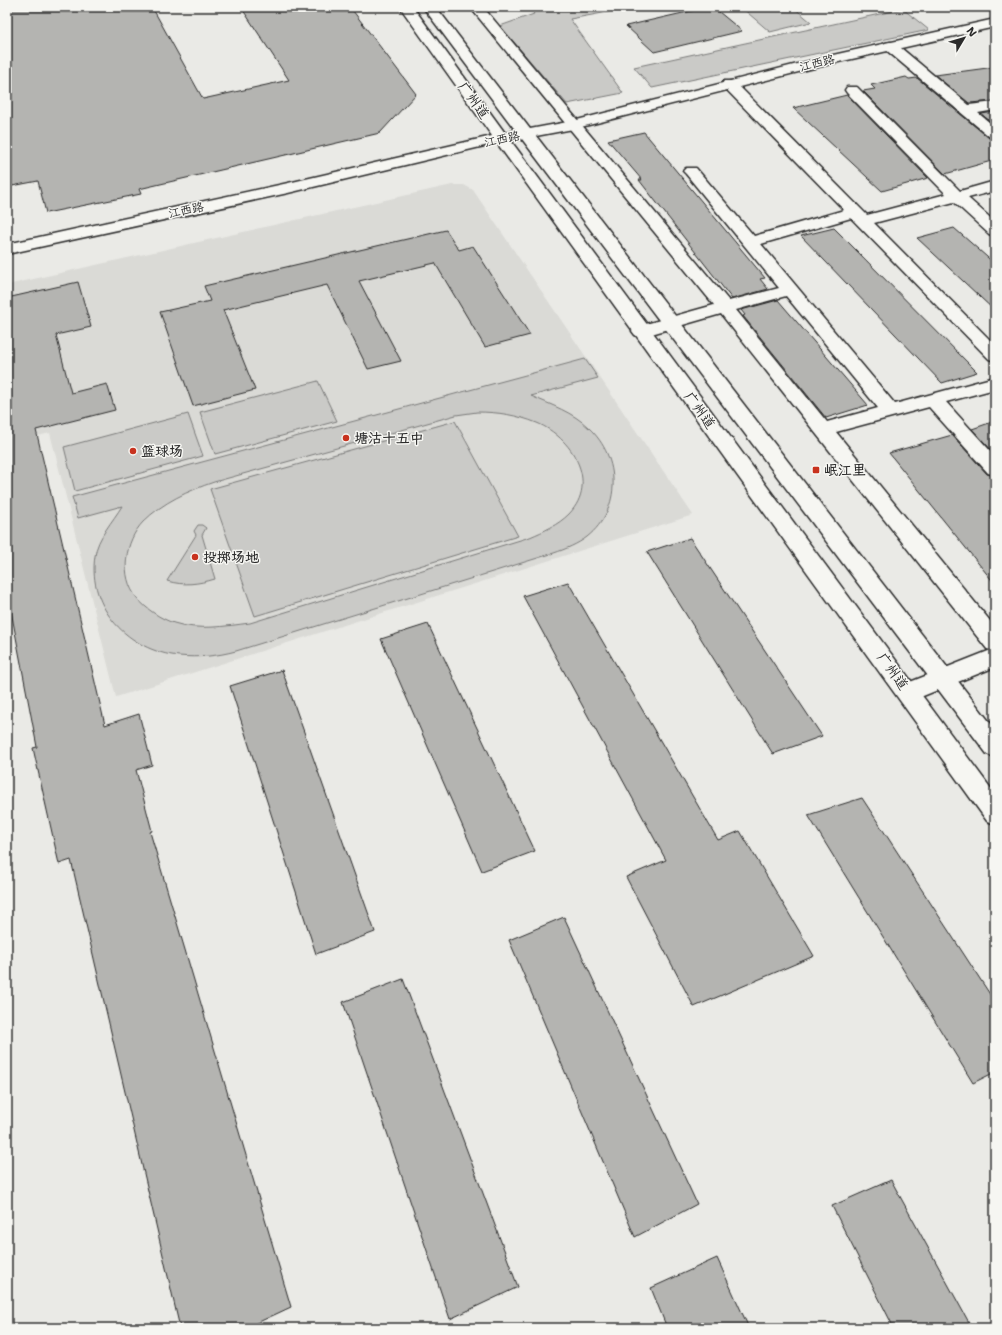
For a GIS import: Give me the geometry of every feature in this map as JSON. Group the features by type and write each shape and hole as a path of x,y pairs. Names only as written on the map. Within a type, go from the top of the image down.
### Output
{"street":[{"name":"广州道","path":"406,7 641,331 995,813"},
{"name":"广州道","path":"429,7 995,747"},
{"path":"476,7 824,429 995,643"},
{"name":"江西路","path":"7,249 288,188 502,138 573,125 729,84 995,23"},
{"path":"890,46 995,134"},
{"path":"729,84 995,355"},
{"path":"852,90 958,197 995,231"},
{"path":"965,110 995,106"},
{"path":"690,171 890,410"},
{"path":"750,242 859,216 958,197 995,186"},
{"path":"641,331 790,290"},
{"path":"824,429 890,410 995,383"},
{"path":"932,399 995,468"},
{"path":"908,693 995,658"}],"shaded area":[{"path":"529,7 636,7 570,19 623,93 567,104 500,26 534,14"},
{"path":"741,7 793,7 811,22 770,32"},
{"path":"903,9 929,30 652,88 634,67"},
{"name":"塘沽十五中","path":"452,185 464,185 473,190 693,515 116,697 50,433 7,444 7,285"},
{"path":"585,359 598,378 531,396 569,413 589,428 600,440 607,454 612,468 613,483 607,512 598,526 580,542 567,548 236,651 201,657 179,656 144,646 128,636 115,624 105,609 98,593 94,575 95,556 96,549 102,536 122,506 78,518 72,497","holes":["485,412 515,416 537,423 561,439 570,450 577,462 581,475 582,488 578,501 569,514 556,525 530,537 250,623 202,627 193,627 174,623 149,610 137,598 131,589 126,569 126,559 132,539 143,522 167,503 176,498 214,482 456,415"]},
{"name":"篮球场","path":"318,381 337,421 215,454 200,412"},
{"name":"篮球场","path":"188,414 203,456 75,491 64,447"},
{"path":"455,421 518,536 255,616 210,489"},
{"name":"投掷场地","path":"198,525 202,525 206,528 202,535 215,579 191,584 179,584 167,581 196,535 194,531"}],"building":[{"path":"7,7 152,7 203,99 289,80 241,7 350,7 416,94 380,133 139,189 141,194 46,213 38,181 7,187"},
{"path":"713,7 742,31 654,52 626,26"},
{"path":"995,67 995,101 969,103 935,75"},
{"path":"906,77 909,79 917,78 989,138 995,139 995,160 945,174 863,91 875,89 871,85"},
{"path":"847,95 928,178 882,191 793,108"},
{"path":"995,112 995,125 981,114"},
{"path":"644,132 765,278 760,279 768,289 732,299 639,180 642,180 608,140"},
{"path":"834,228 977,372 942,383 801,236"},
{"path":"954,228 995,264 995,311 917,238"},
{"path":"446,230 459,250 473,246 530,335 485,347 435,263 359,281 401,361 368,369 327,285 223,310 255,390 193,406 160,312 210,301 204,286"},
{"path":"78,282 91,327 56,335 71,393 107,384 115,410 36,430 105,725 139,714 152,765 136,770 152,831 150,832 291,1307 246,1328 180,1328 71,860 59,864 33,748 37,747 7,590 7,298"},
{"path":"778,300 868,405 826,418 743,316 745,315 741,310"},
{"path":"995,421 995,454 972,429"},
{"path":"952,435 987,474 995,476 995,584 889,453"},
{"path":"690,538 822,736 773,754 647,552"},
{"path":"568,582 718,840 740,831 814,956 694,1007 626,877 666,860 523,596"},
{"path":"428,624 535,851 482,871 381,639"},
{"path":"282,670 375,932 316,954 230,686"},
{"path":"862,798 995,1002 995,1072 973,1083 808,815"},
{"path":"564,917 697,1204 635,1237 509,940"},
{"path":"403,979 518,1287 450,1319 343,1002"},
{"path":"891,1180 972,1328 894,1328 832,1206"},
{"path":"717,1258 749,1328 667,1328 651,1288"}],"place":[{"name":"塘沽十五中","path":"346,438"},
{"name":"篮球场","path":"133,451"},
{"name":"岷江里","path":"816,470"},
{"name":"投掷场地","path":"195,557"}]}
